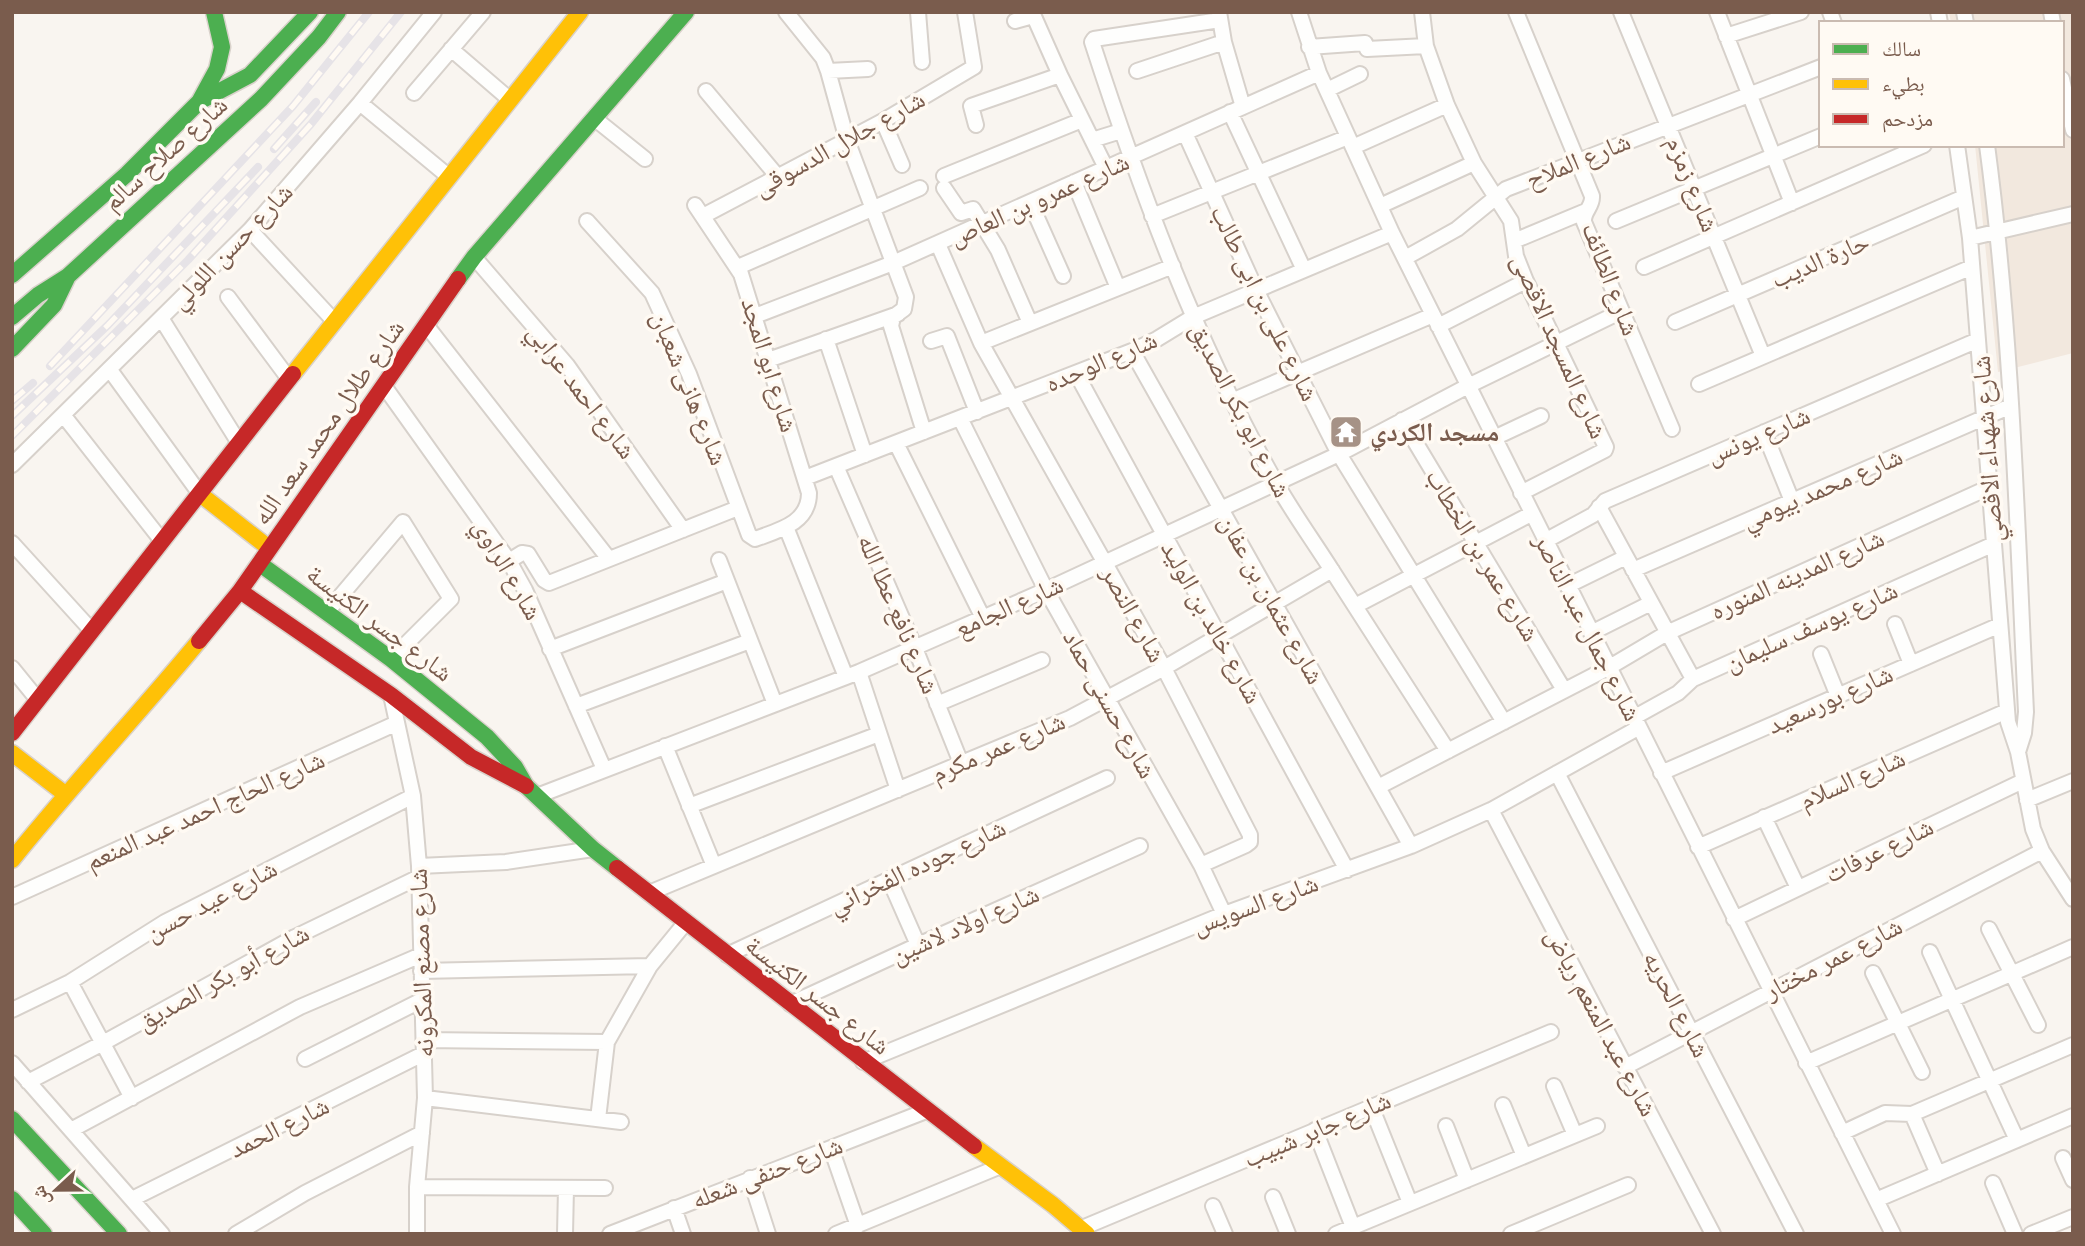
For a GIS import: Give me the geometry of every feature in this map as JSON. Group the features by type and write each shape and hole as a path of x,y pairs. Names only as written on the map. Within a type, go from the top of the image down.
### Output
{"main road":[{"path":"199,102 217,69 222,47 214,12"},
{"name":"شارع صلاح سالم","path":"12,275 127,174 199,102 250,75 310,12"},
{"name":"شارع صلاح سالم","path":"12,317 38,295 68,276 261,99 320,37 338,12"},
{"name":"شارع طلال محمد سعد الله","path":"12,733 448,176 580,12"},
{"name":"شارع طلال محمد سعد الله","path":"12,860 65,794 152,697 240,591 474,257 686,12"},
{"path":"180,120 198,128 208,146"},
{"path":"12,349 54,305 68,276"},
{"path":"200,494 269,548"},
{"name":"شارع جسر الكنيسة","path":"260,564 391,659 487,737 515,767 531,791 593,849 926,1111 1085,1231"},
{"name":"شارع جسر الكنيسة","path":"240,591 391,695 471,757 531,791"},
{"path":"12,753 65,794"},
{"path":"12,1119 119,1234"},
{"path":"12,1199 44,1234"}],"street":[{"name":"شارع حسن اللولي","path":"12,465 250,230 360,103 434,12"},
{"path":"414,93 483,12"},
{"path":"786,12 823,58 847,140 907,301 904,309 891,320 891,326 924,432"},
{"path":"918,12 922,62"},
{"name":"شارع جلال الدسوقى","path":"699,211 778,177 883,121 974,67 965,12"},
{"name":"شارع جمال عبد الناصر","path":"1299,12 1326,90 1392,233 1876,1200 1889,1233"},
{"name":"شارع المسجد الاقصى","path":"1422,12 1426,46 1447,105 1474,163 1511,221 1516,256 1606,449 1521,493"},
{"name":"شارع الطائف","path":"1516,12 1592,196 1592,204 1586,211 1584,222 1672,429"},
{"name":"شارع زمزم","path":"1621,12 1763,356"},
{"path":"1717,12 1792,203"},
{"path":"1726,36 1801,12"},
{"path":"1015,21 1032,14 1106,168"},
{"path":"1220,16 1237,109 1259,173 1304,270"},
{"name":"شارع ابو بكر الصديق","path":"1220,16 1093,40 1130,158 1152,216 1193,317 1234,400 1276,483 1448,751"},
{"path":"1137,71 1224,42"},
{"path":"1309,47 1365,43 1367,49 1426,46"},
{"path":"451,49 509,99"},
{"name":"شارع الملاح","path":"1405,258 1457,229 1506,189 1819,68"},
{"path":"828,71 868,69"},
{"name":"شارع عمرو بن العاص","path":"754,316 938,244 1319,73"},
{"path":"1326,90 1360,74"},
{"path":"976,125 971,106 1060,75"},
{"path":"2064,86 2073,130"},
{"path":"706,91 778,177"},
{"path":"360,103 448,176"},
{"path":"1152,216 1259,173 1447,105"},
{"path":"594,118 646,159"},
{"path":"1030,323 998,250 973,208 961,213 944,182 1082,120"},
{"path":"883,121 902,165"},
{"path":"1092,140 1121,131"},
{"name":"شارع على بن ابى طالب","path":"1185,133 1256,289 1339,454 1504,722"},
{"path":"1616,221 1819,137"},
{"path":"1644,267 1919,147"},
{"name":"شارع شهداء الاقصي","path":"1957,147 1970,238 2010,733 2018,752 2033,829 2042,851 2073,899"},
{"name":"شارع شهداء الاقصي","path":"1987,147 1998,231 2011,406 2026,712 2024,733 2018,752"},
{"path":"1380,206 1474,163"},
{"path":"1074,182 1118,288"},
{"path":"738,267 920,188"},
{"name":"حارة الديب","path":"1675,322 1964,198"},
{"path":"1030,202 1063,276"},
{"name":"شارع ابو المجد","path":"699,211 738,267 805,478 809,493 807,507 799,520 786,527"},
{"path":"1514,241 1586,211"},
{"path":"1970,238 2073,214"},
{"name":"شارع هانى شعبان","path":"587,221 652,293 689,374 751,538 786,527"},
{"path":"250,230 334,321"},
{"name":"شارع الوحده","path":"805,478 1132,351 1193,317 1392,233"},
{"name":"شارع النصر","path":"938,244 981,343 1164,668 1251,839 1246,845 1201,865"},
{"name":"شارع احمد عرابي","path":"474,257 567,365 683,530"},
{"path":"981,343 1172,266"},
{"path":"1699,384 1972,267"},
{"path":"1234,400 1527,281"},
{"path":"228,297 289,379"},
{"name":"شارع الجامع","path":"531,791 604,769 915,648 1339,454 1468,386 1622,311"},
{"path":"768,360 898,314"},
{"path":"161,318 239,443"},
{"path":"426,325 609,559"},
{"path":"931,341 947,336 977,412"},
{"path":"826,339 865,455"},
{"name":"شارع يونس","path":"1545,541 1589,518 1605,500 1978,340"},
{"name":"شارع عثمان بن عفان","path":"1132,351 1411,846"},
{"path":"110,370 200,494"},
{"name":"شارع خالد بن الوليد","path":"1076,373 1347,870"},
{"name":"شارع الراوي","path":"384,386 509,561 525,590 604,769"},
{"name":"شارع محمد بيومي","path":"1567,586 1792,500 2011,406"},
{"path":"64,416 162,541"},
{"path":"1494,438 1541,416"},
{"name":"شارع حسنى حماد","path":"960,418 1046,590 1201,865 1224,914"},
{"name":"شارع عمر بن الخطاب","path":"1402,421 1564,690"},
{"path":"1764,432 1792,500"},
{"path":"895,443 983,618"},
{"name":"شارع نافع عطا الله","path":"836,466 915,648 961,763"},
{"name":"شارع المدينه المنوره","path":"1378,787 1608,668 1667,633 1990,487"},
{"path":"1599,507 1693,679"},
{"path":"509,561 522,553 528,554 544,580 549,583 738,508"},
{"path":"1355,606 1531,514"},
{"path":"327,612 403,522 451,599 391,659"},
{"path":"786,527 879,734 898,790"},
{"path":"12,543 92,631"},
{"name":"شارع يوسف سليمان","path":"1636,723 1683,691 1693,679 1994,544"},
{"path":"719,560 775,704"},
{"name":"شارع عمر مكرم","path":"649,893 1070,718 1164,668 1332,570"},
{"path":"551,649 727,581"},
{"path":"1591,633 1651,603"},
{"path":"1895,624 1911,664"},
{"name":"شارع بورسعيد","path":"1661,773 2000,625"},
{"path":"576,706 750,640"},
{"path":"1821,654 1838,696"},
{"path":"937,704 1042,660"},
{"path":"12,668 38,700"},
{"name":"شارع مصنع المكرونه","path":"391,695 413,796 419,872 425,1098 417,1187 417,1234"},
{"name":"شارع السلام","path":"1698,847 2007,711"},
{"name":"شارع الحاج احمد عبد المنعم","path":"12,897 397,723"},
{"name":"شارع السويس","path":"863,1062 1224,914 1411,846 1490,810 1557,773 1636,723"},
{"path":"689,806 879,734"},
{"path":"665,746 714,866"},
{"name":"شارع الحريه","path":"1557,773 1796,1234"},
{"name":"شارع جوده الفخراني","path":"727,955 1107,778"},
{"name":"شارع عرفات","path":"1734,919 2023,781"},
{"path":"2027,800 2073,781"},
{"name":"شارع عيد حسن","path":"12,1010 69,982 165,922 413,796"},
{"name":"شارع عبد المنعم رياض","path":"1490,810 1713,1234"},
{"path":"1764,817 1798,888"},
{"name":"شارع اولاد لاشين","path":"790,1004 1140,846"},
{"path":"419,872 593,849"},
{"name":"شارع عمر مختار","path":"1625,1067 2042,851"},
{"name":"شارع أبو بكر الصديق","path":"28,1082 295,936 419,872"},
{"path":"889,879 918,945"},
{"path":"598,1119 607,1042 650,966 686,922"},
{"path":"1989,929 2038,1026"},
{"path":"1806,1063 2073,947"},
{"path":"1930,952 2017,1140"},
{"path":"71,1129 300,1007 421,955"},
{"path":"421,971 650,966"},
{"path":"1873,973 1922,1072"},
{"path":"69,982 132,1098"},
{"path":"305,1059 422,1000"},
{"name":"شارع جابر شبيب","path":"1085,1231 1371,1106 1551,1032"},
{"path":"425,1047 607,1042"},
{"path":"1842,1133 1885,1113 1912,1114 2073,1045"},
{"name":"شارع الحمد","path":"132,1199 425,1047"},
{"path":"12,1063 162,1234"},
{"path":"1555,1086 1575,1135"},
{"path":"425,1098 621,1122"},
{"path":"1503,1104 1524,1156"},
{"path":"1371,1106 1410,1203"},
{"name":"شارع حنفى شعله","path":"610,1234 926,1111"},
{"path":"1912,1114 1938,1174"},
{"path":"1876,1200 2073,1116"},
{"path":"1446,1126 1468,1180"},
{"path":"1336,1234 1597,1126"},
{"path":"1315,1130 1353,1227"},
{"path":"236,1234 305,1193 422,1133"},
{"path":"831,1148 858,1226"},
{"path":"2063,1158 2073,1180"},
{"path":"836,1234 1001,1166"},
{"path":"750,1178 768,1234"},
{"path":"1993,1183 2015,1234"},
{"path":"1511,1234 1628,1185"},
{"path":"417,1187 605,1188"},
{"path":"565,1234 566,1188"},
{"path":"1273,1197 1287,1234"},
{"path":"1213,1206 1225,1234"},
{"path":"674,1208 683,1234"},
{"path":"2031,1234 2073,1217"}],"shaded area":[{"path":"1949,12 2073,12 2073,353 1998,372 1975,147 2064,147 2064,21 1951,21"}],"railway":[{"path":"50,366 293,106 369,12"},
{"path":"12,436 188,260 311,124 401,12"},
{"path":"274,149 316,102"},
{"path":"12,416 108,325 258,167"},
{"path":"12,401 33,383"}],"traffic: fast":[{"path":"199,102 217,69 222,47 214,12"},
{"path":"12,275 127,174 199,102 250,75 310,12"},
{"path":"12,317 38,295 68,276 261,99 319,37 338,12"},
{"path":"458,279 474,257 686,12"},
{"path":"12,349 54,305 68,276"},
{"path":"260,564 391,659 487,737 515,767 526,786 617,868"},
{"path":"12,1119 119,1234"},
{"path":"12,1199 44,1234"}],"traffic: slow":[{"path":"293,374 580,12"},
{"path":"200,494 269,548"},
{"path":"12,860 199,641"},
{"path":"12,753 65,794"},
{"path":"974,1146 1087,1234"}],"traffic: jam":[{"path":"199,641 240,591 458,279"},
{"path":"12,733 293,374"},
{"path":"240,591 391,695 471,757 526,786"},
{"path":"617,868 974,1146"}],"place":[{"name":"مسجد الكردي","path":"1346,432"}]}
